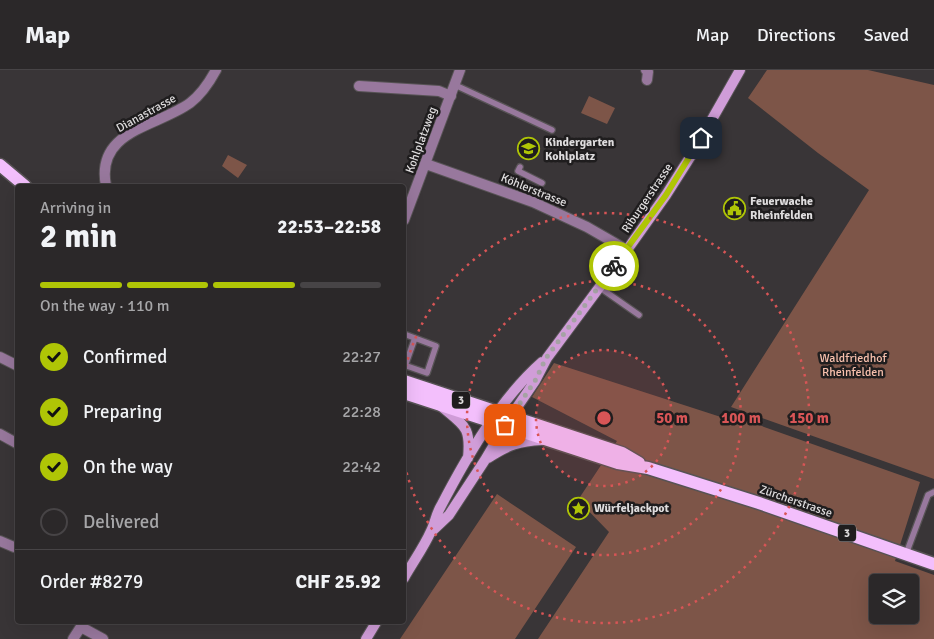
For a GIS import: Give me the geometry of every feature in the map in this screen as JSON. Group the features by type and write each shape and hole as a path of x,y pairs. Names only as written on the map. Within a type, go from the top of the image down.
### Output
{"main road":[{"path":"0,165 23,184"},
{"name":"Zürcherstrasse","path":"406,382 495,416 622,453 648,468"},
{"name":"Zürcherstrasse","path":"406,394 441,406 495,416"},
{"name":"Zürcherstrasse","path":"508,420 546,440 618,463 648,468 759,503 934,564"}],"street":[{"name":"Dianastrasse","path":"106,184 104,170 107,159 112,149 122,138 189,103 210,83 216,70"},
{"name":"Kohlplatzweg","path":"406,215 460,70"},
{"name":"Riburgerstrasse","path":"406,575 431,532 440,508 495,416 528,375 546,358 627,250 694,150 740,70"},
{"name":"Kohlplatzweg","path":"359,86 439,91 451,96"},
{"name":"Köhlerstrasse","path":"426,164 533,202 588,227 627,250"},
{"name":"Riburgerstrasse","path":"431,532 449,514 485,460 508,420 535,381 546,358"},
{"path":"1,360 15,365"},
{"name":"Riburgerstrasse","path":"441,406 462,423 466,429 469,437 468,460"},
{"path":"0,434 15,442"},
{"path":"485,460 510,445 524,441 546,440"},
{"path":"0,541 14,547"},
{"path":"73,639 83,624 103,639"},
{"path":"366,639 375,624"}],"lane":[{"path":"455,85 552,130"},
{"path":"520,167 518,171 542,183"},
{"path":"599,287 639,314"},
{"path":"406,335 436,346 427,373 406,366"},
{"path":"406,360 415,338"},
{"path":"906,554 928,495 934,492"}],"green space":[{"name":"Waldfriedhof Rheinfelden","path":"767,70 868,70 934,85 934,479 731,407 869,190 748,98"},
{"path":"589,96 615,108 607,124 581,113"},
{"path":"228,155 247,165 238,178 222,166"},
{"path":"554,363 724,418 739,418 920,482 895,561 934,575 934,639 538,639 609,532 578,500 617,441 532,397"},
{"path":"497,494 576,547 515,639 400,639"}],"way so far":[{"path":"505,425 535,381 546,358 614,266"}],"place":[{"name":"Kindergarten Kohlplatz","path":"529,149"},
{"name":"Feuerwache Rheinfelden","path":"734,208"},
{"name":"Würfeljackpot","path":"578,508"}],"route":[{"path":"614,266 666,195 701,138"}]}
